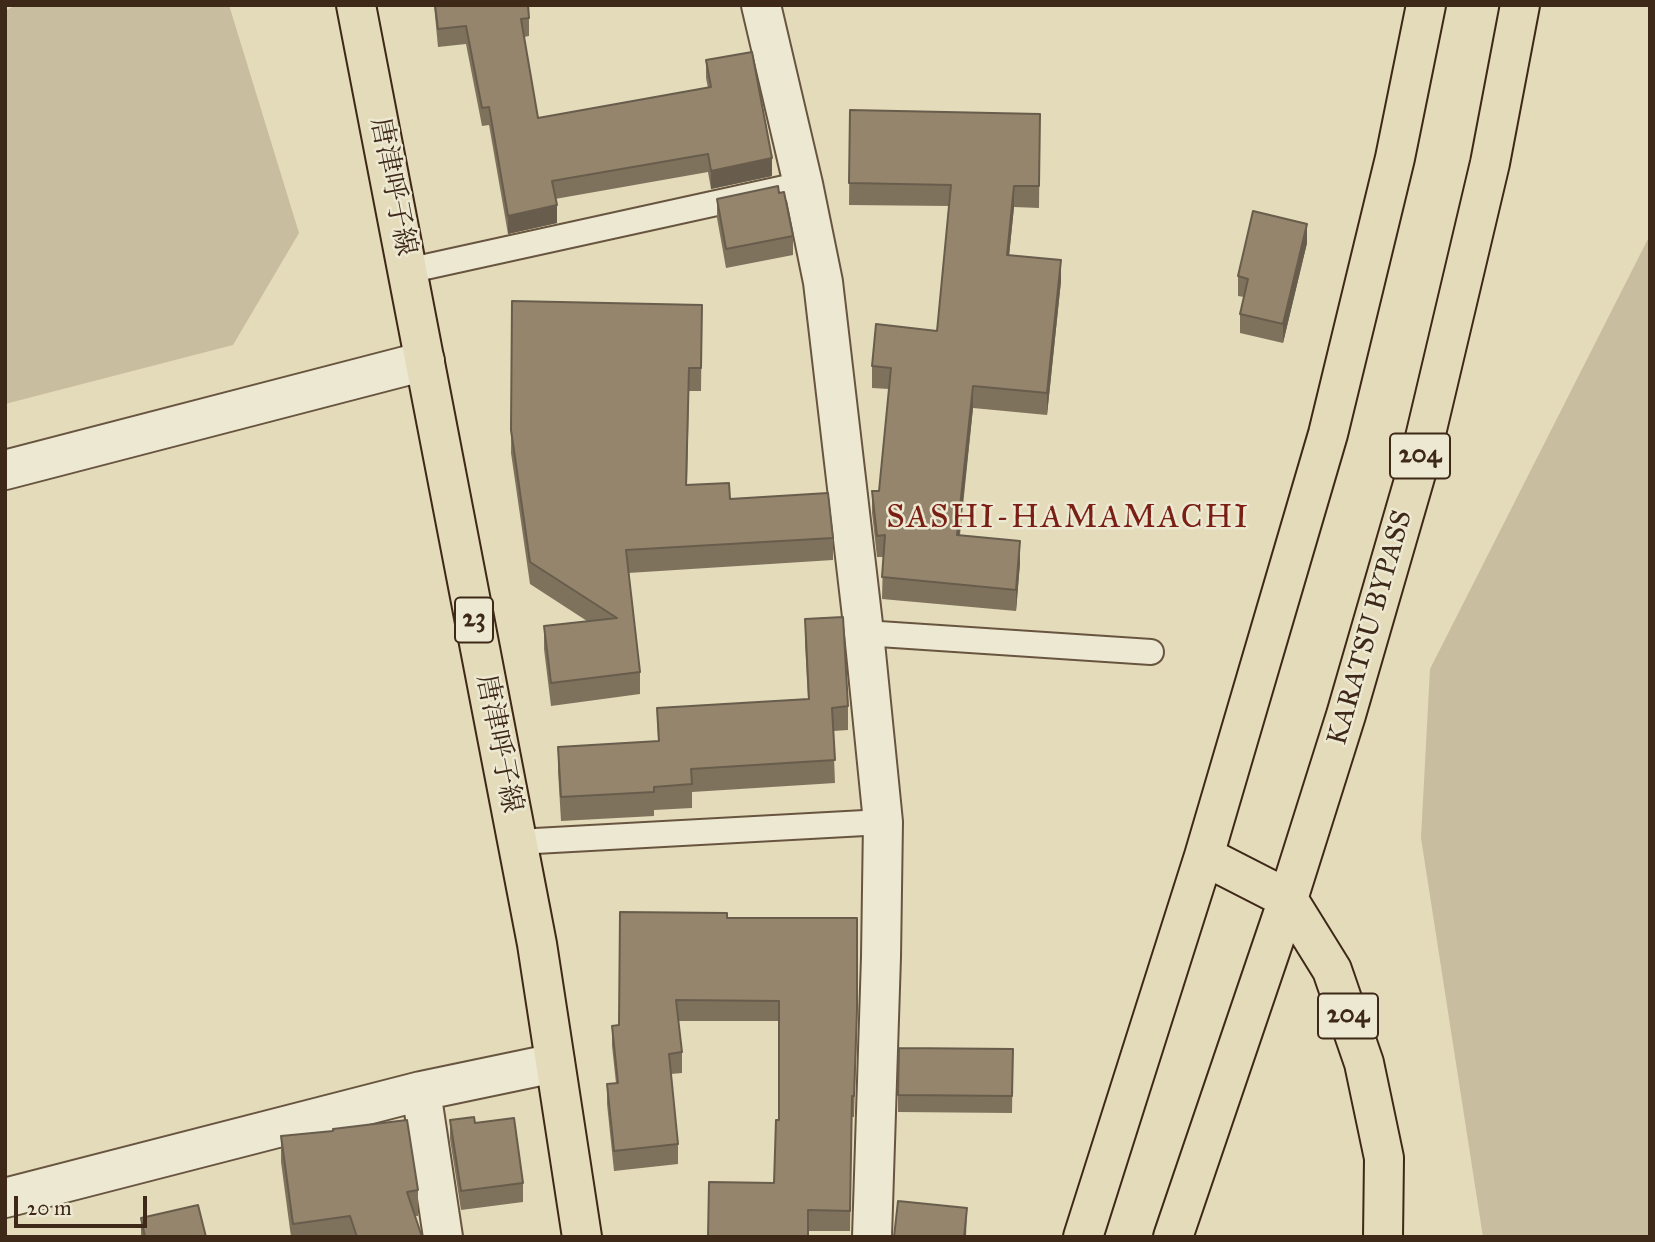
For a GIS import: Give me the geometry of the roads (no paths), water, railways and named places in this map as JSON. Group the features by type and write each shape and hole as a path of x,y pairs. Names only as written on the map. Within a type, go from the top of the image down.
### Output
{"main road":[{"name":"唐津呼子線","path":"356,5 537,944 582,1237"},
{"path":"1083,1237 1204,856 1328,434 1395,158 1426,5"},
{"name":"KARATSU BYPASS","path":"1172,1237 1288,899 1346,715 1419,463 1490,163 1520,5"},
{"path":"1204,856 1288,899"},
{"name":"204","path":"1288,899 1332,970 1364,1063 1384,1158 1383,1237"}],"street":[{"path":"761,5 823,282 883,822 872,1237"},
{"path":"5,470 425,361"},
{"path":"5,1198 421,1091 555,1063"},
{"path":"421,1091 443,1237"}],"lane":[{"path":"407,271 803,184"},
{"path":"864,633 1151,652"},
{"path":"517,842 883,822"}],"district":[{"name":"SASHI-HAMAMACHI","path":"1068,519"}]}
